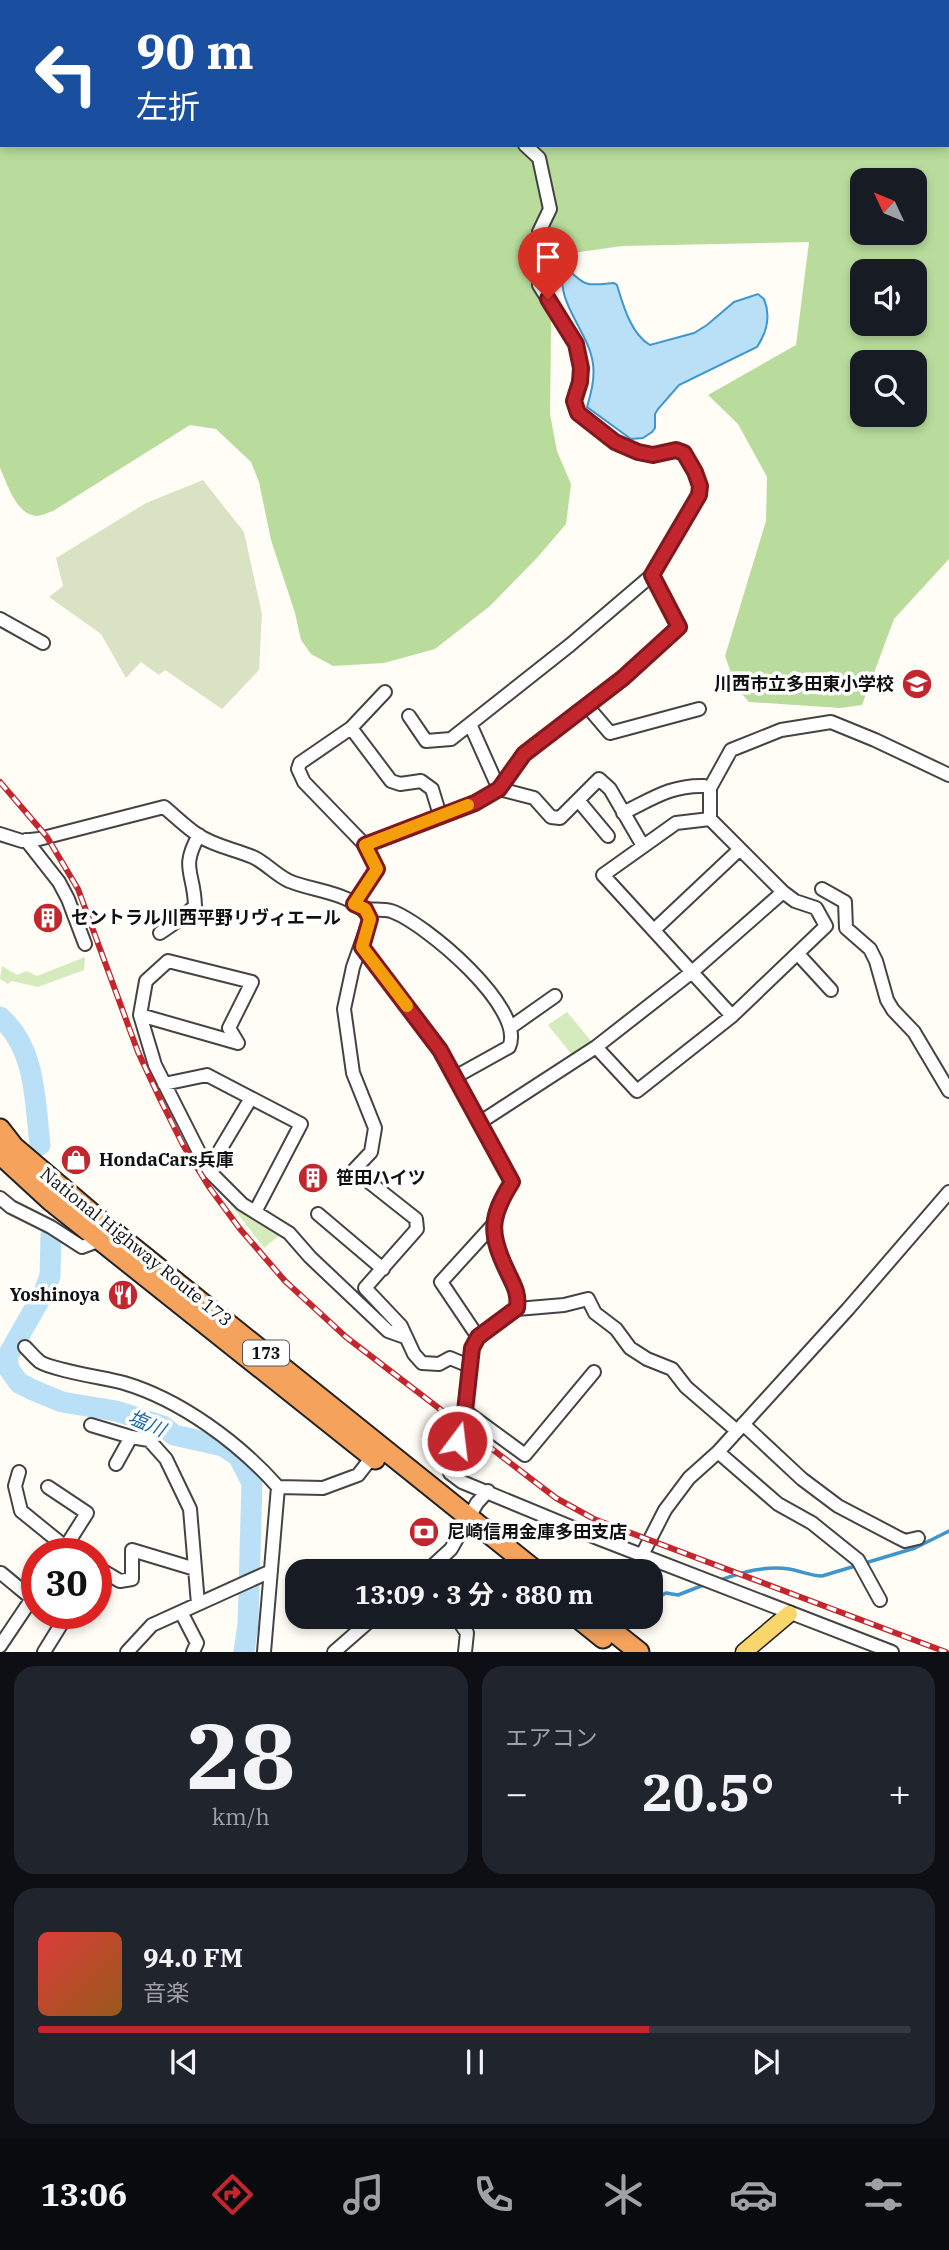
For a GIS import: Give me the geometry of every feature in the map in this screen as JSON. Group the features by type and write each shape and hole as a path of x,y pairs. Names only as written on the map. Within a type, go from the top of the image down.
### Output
{"highway":[{"name":"National Highway Route 173","path":"0,1129 4,1156 51,1201 108,1237 467,1524 505,1559"},
{"name":"National Highway Route 173","path":"467,1524 518,1559"},
{"path":"593,1629 621,1651"},
{"path":"611,1629 639,1651"}],"main road":[{"path":"744,1651 789,1614"}],"street":[{"path":"409,716 426,741 451,739 570,645 652,575 699,495 700,486 695,472 684,453 676,450 653,455 638,452 615,442 578,413 574,401 581,368 576,344 539,285 539,232 550,209 539,158 527,147"},
{"path":"365,845 475,803 499,789 524,754 623,678 679,627 652,575"},
{"path":"0,619 43,643"},
{"path":"359,907 377,869 365,845 304,782 298,769 300,763 351,728 385,692"},
{"path":"587,706 610,733 698,709"},
{"path":"596,1047 637,1091 732,1016 826,926 816,908 795,901 783,892 710,819 710,788 731,750 781,730 831,722 949,775"},
{"path":"470,724 499,789"},
{"path":"351,728 391,781 400,785 421,781 432,789 440,815"},
{"path":"499,789 534,798 551,817 560,818 599,779 610,789 643,846"},
{"path":"623,813 674,788 684,785 704,786"},
{"path":"578,800 608,836"},
{"path":"0,834 26,841 65,834 164,807 199,835 224,848 255,858 274,873 290,881 342,898 359,907 370,919 353,967 344,1009 353,1073 375,1128 371,1152 354,1170 416,1219 417,1229 365,1288 401,1326 414,1354 422,1363 439,1364 450,1358 469,1366"},
{"path":"710,819 676,823 603,875 732,1016"},
{"path":"160,933 195,906 194,888 187,865 189,852 199,835"},
{"path":"26,841 68,898 85,944"},
{"path":"654,930 740,849"},
{"path":"822,889 845,902 846,928 870,949 887,1000 914,1032 949,1091"},
{"path":"479,1123 596,1047 692,972 783,892"},
{"path":"359,907 389,910 403,916 465,963 479,977 511,1027 509,1047 454,1077"},
{"path":"362,947 440,1050 512,1182 497,1209 492,1226 441,1282 478,1337"},
{"path":"798,954 831,990"},
{"path":"140,1015 238,1043 229,1028 252,982 168,961 146,981 140,1015 155,1065 208,1170 242,1204 289,1233 310,1257 388,1331 405,1336"},
{"path":"511,1027 555,996"},
{"path":"164,1084 207,1075 301,1124 255,1212"},
{"path":"208,1170 251,1098"},
{"path":"642,1555 665,1510 689,1478 718,1452 949,1192"},
{"path":"0,1198 82,1247 108,1237"},
{"path":"318,1214 383,1269"},
{"path":"492,1226 506,1270 519,1295 517,1308"},
{"path":"891,1651 789,1614 462,1482 450,1473 447,1463 457,1441 465,1411 472,1348 478,1337 517,1308 564,1305 588,1300 594,1312 615,1329 629,1348 677,1374 686,1387 838,1506 897,1538 905,1541 918,1538"},
{"path":"25,1347 42,1363 126,1384 172,1402 258,1464 278,1488 264,1651"},
{"path":"465,1411 525,1455 594,1371"},
{"path":"91,1425 149,1440 166,1459 190,1509 198,1604"},
{"path":"116,1464 131,1437"},
{"path":"278,1488 323,1488 358,1475 377,1451"},
{"path":"718,1452 778,1504 812,1523 858,1560 880,1592"},
{"path":"19,1472 15,1486 21,1511 51,1538"},
{"path":"48,1487 87,1513 74,1538"},
{"path":"440,1559 451,1549 477,1503 488,1491"},
{"path":"112,1576 120,1581 132,1579 132,1550 195,1569"},
{"path":"127,1651 152,1625 271,1571"},
{"path":"1,1573 21,1587"},
{"path":"181,1612 197,1649"},
{"path":"0,1646 21,1617"},
{"path":"44,1651 58,1629"},
{"path":"334,1651 359,1629"},
{"path":"464,1629 467,1633 465,1651"}],"green space":[{"path":"0,147 949,147 949,559 894,619 862,705 840,708 749,702 736,687 725,656 766,521 767,477 738,424 708,395 796,345 809,242 622,246 552,256 550,414 557,451 571,484 566,524 490,606 435,649 384,663 333,666 311,654 301,640 271,540 259,482 251,462 216,429 190,425 53,511 39,516 23,510 0,468"},
{"path":"203,480 244,532 262,614 259,670 222,709 165,670 159,675 141,662 126,678 101,634 49,597 63,586 56,558 146,503"},
{"path":"85,957 84,970 38,987 12,981 8,984 0,979 2,966 17,975 27,971 37,976"},
{"path":"567,1012 596,1047 576,1060 548,1025"},
{"path":"207,1174 285,1231 264,1248"}],"water":[{"path":"569,270 584,283 617,285 633,326 650,345 694,333 734,302 758,294 766,305 765,330 757,347 679,385 655,414 655,428 652,432 643,438 631,439 587,407 593,381 593,364 586,341 565,296 563,272"}],"waterway":[{"name":"塩川","path":"0,1017 21,1044 27,1060 35,1093 40,1145"},
{"name":"塩川","path":"51,1235 50,1276 44,1292 7,1357 9,1369 19,1383 62,1402 116,1411 163,1426 174,1435 223,1446 238,1456 252,1483 248,1624 244,1652"},
{"path":"717,1581 771,1568 822,1576 915,1548 949,1531"},
{"path":"663,1595 678,1595 706,1584"}],"railway":[{"path":"0,782 47,837 78,889 138,1052 183,1145 240,1229 285,1281 346,1337 556,1498 594,1519 946,1652"}],"slow traffic":[{"path":"407,1006 362,947 370,919 365,909 354,904 377,869 365,845 468,805"}],"place":[{"name":"川西市立多田東小学校","path":"917,684"},
{"name":"セントラル川西平野リヴィエール","path":"48,918"},
{"name":"HondaCars兵庫","path":"76,1160"},
{"name":"笹田ハイツ","path":"313,1178"},
{"name":"Yoshinoya","path":"123,1295"},
{"name":"尼崎信用金庫多田支店","path":"424,1532"}],"route":[{"path":"457,1441 465,1411 472,1348 478,1337 517,1308 519,1295 506,1270 492,1226 497,1209 512,1182 440,1050 362,947 370,919 365,909 354,904 377,869 365,845 475,803 499,789 524,754 623,678 679,627 652,575 699,495 700,486 684,453 676,450 653,455 638,452 615,442 578,413 574,401 581,368 576,344 548,299"}]}
